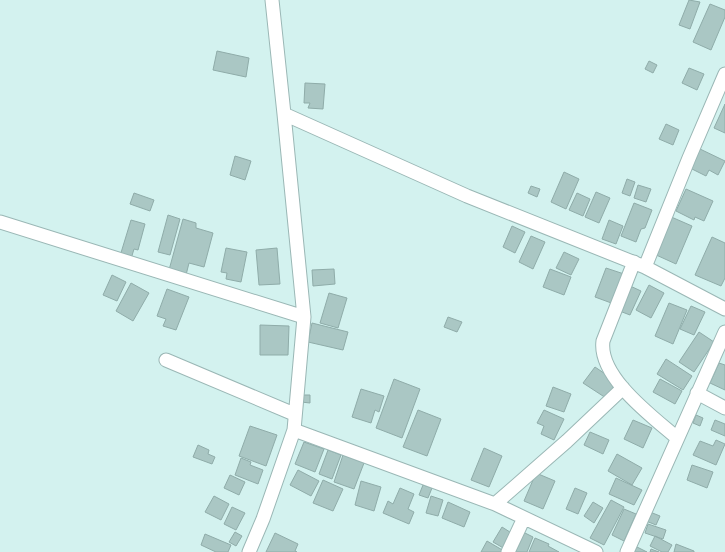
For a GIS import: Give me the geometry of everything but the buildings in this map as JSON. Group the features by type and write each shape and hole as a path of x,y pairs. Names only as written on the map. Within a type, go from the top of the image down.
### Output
{"street":[{"path":"249,552 263,519 294,430 294,414 304,317 272,0"},
{"path":"678,438 632,398 614,377 603,352 603,346 613,314 640,264 725,74"},
{"path":"284,114 467,196 640,264 722,306"},
{"path":"0,222 304,317"},
{"path":"627,552 725,332"},
{"path":"166,360 294,414"},
{"path":"499,505 623,388"},
{"path":"697,393 725,408"},
{"path":"294,430 499,505 596,552"},
{"path":"508,552 522,517"}]}
